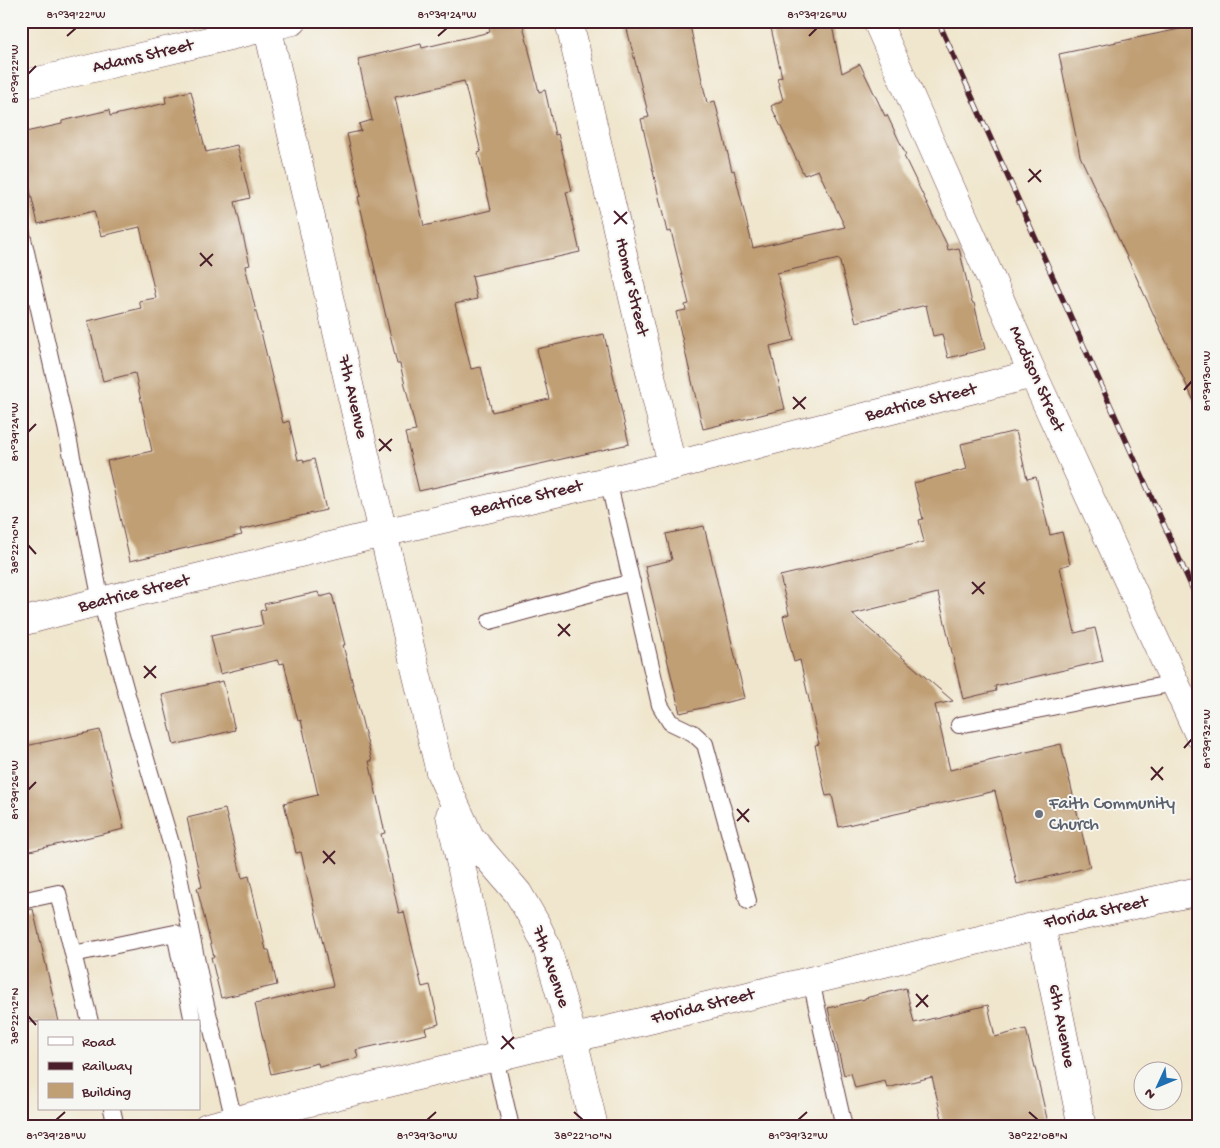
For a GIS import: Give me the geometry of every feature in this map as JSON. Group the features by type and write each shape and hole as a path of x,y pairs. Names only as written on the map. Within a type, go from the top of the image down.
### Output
{"street":[{"name":"Homer Street","path":"569,21 672,466"},
{"name":"Madison Street","path":"877,21 1033,374 1199,735"},
{"name":"Adams Street","path":"21,85 276,23"},
{"name":"7th Avenue","path":"276,23 383,533 440,772 499,1057"},
{"name":"Beatrice Street","path":"21,622 383,533 672,466 1033,374"},
{"name":"7th Avenue","path":"440,772 470,837 518,893 546,945 573,1038 594,1127"},
{"name":"Florida Street","path":"207,1127 1041,925 1199,891"},
{"name":"6th Avenue","path":"1041,925 1082,1127"}],"lane":[{"path":"21,230 66,427 101,602 175,858 205,1001 234,1120"},
{"path":"608,480 660,705 670,722 693,732 705,744 748,901"},
{"path":"490,621 632,582"},
{"path":"959,725 1175,683"},
{"path":"21,901 58,893 90,1020"},
{"path":"73,954 175,933 193,1020"},
{"path":"811,981 844,1127"},
{"path":"499,1057 511,1127"},
{"path":"112,1110 116,1127"}],"building":[{"path":"488,21 522,21 539,92 545,90 555,135 558,134 572,191 566,192 580,252 472,276 477,299 455,304 471,369 481,367 492,412 549,399 537,349 604,334 629,444 419,491 405,433 416,431 400,364 397,364 358,197 361,196 347,134 361,131 359,124 372,120 358,59 421,44 422,48 490,32","holes":["464,81 481,152 478,153 491,210 424,226 395,97"]},
{"path":"625,21 689,21 707,103 715,101 753,248 845,227 818,170 804,175 771,106 783,100 777,78 782,77 771,28 801,21 831,21 842,73 860,64 906,155 904,156 948,250 959,248 985,349 948,358 942,334 933,336 926,305 856,322 839,259 777,273 794,340 770,346 785,409 703,429 676,312 686,310 685,305 689,304 671,231 667,232 641,119 649,117"},
{"path":"1199,25 1199,412 1080,156 1059,54"},
{"path":"191,91 206,152 237,145 250,198 235,202 250,265 245,266 283,423 289,421 298,460 303,459 304,462 314,459 326,510 240,530 242,535 130,561 107,461 152,451 135,373 103,381 88,321 141,308 139,301 156,298 140,227 101,236 94,211 38,224 21,152 21,133 62,124 62,121 109,110 110,116 166,103 165,97"},
{"path":"1016,431 1027,479 1036,477 1050,535 1062,532 1070,564 1060,567 1075,633 1095,628 1103,661 995,686 996,691 963,699 938,593 852,614 953,701 935,705 950,770 1061,744 1090,867 1017,884 995,791 839,827 832,795 826,796 815,745 819,744 800,660 794,662 783,616 789,614 780,576 924,542 919,520 923,519 914,483 967,469 961,444"},
{"path":"704,526 745,698 680,713 645,566 672,560 666,534"},
{"path":"318,592 320,597 332,594 372,761 369,761 385,833 381,834 399,913 404,912 422,987 430,985 439,1024 425,1028 427,1034 356,1050 358,1058 319,1067 318,1063 271,1074 255,1004 333,986 301,852 296,853 284,803 318,795 301,720 298,721 284,663 279,664 277,660 220,674 211,636 263,625 260,611 266,609 264,604"},
{"path":"223,681 235,730 174,745 162,695"},
{"path":"100,730 124,829 21,853 21,747"},
{"path":"225,809 242,878 249,876 266,950 269,950 277,985 221,998 211,957 214,957 197,888 202,887 187,818"},
{"path":"33,909 59,1020 21,1022 21,911"},
{"path":"906,988 914,1023 988,1005 995,1037 1026,1029 1049,1127 944,1127 932,1077 887,1088 885,1081 855,1088 851,1073 844,1075 828,1008"}],"railway":[{"path":"938,21 1199,603"}],"place":[{"name":"Faith Community Church","path":"1039,814"}]}
